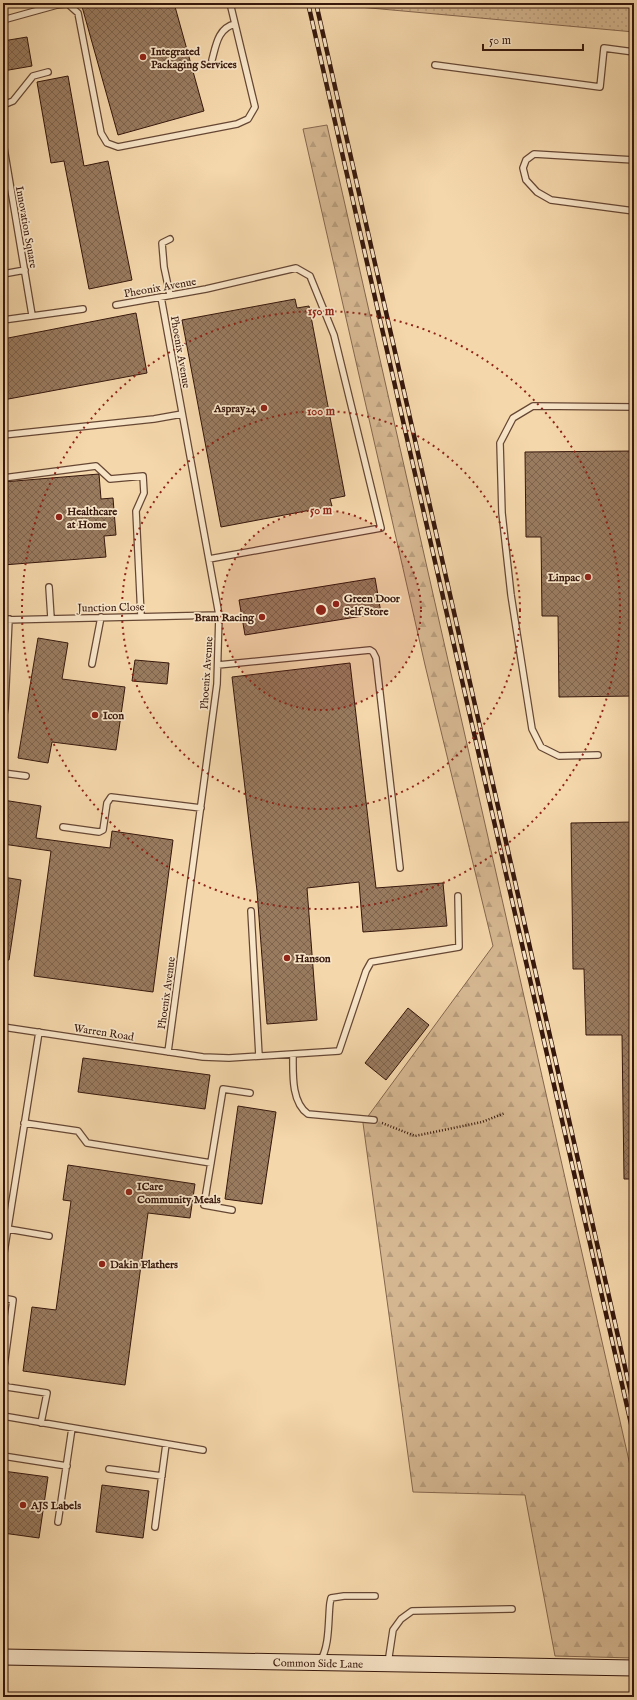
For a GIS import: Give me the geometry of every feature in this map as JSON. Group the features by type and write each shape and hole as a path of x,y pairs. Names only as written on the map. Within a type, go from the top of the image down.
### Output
{"main road":[{"name":"Common Side Lane","path":"3,1657 634,1668"}],"lane":[{"path":"3,20 57,5 68,4 78,13 101,133 107,143 118,147 237,124 248,119 255,107 230,3"},
{"path":"212,60 217,40 226,26 235,24"},
{"path":"435,65 600,87 604,48 634,52"},
{"path":"3,105 13,101 33,76 48,72"},
{"name":"Innovation Square","path":"3,142 32,315"},
{"path":"634,160 534,154 526,160 523,168 526,180 537,192 551,200 634,212"},
{"path":"170,238 162,244 164,267 170,296"},
{"name":"Pheonix Avenue","path":"116,305 206,290 296,268 310,276 334,335 381,528 209,559"},
{"path":"3,274 25,270"},
{"name":"Phoenix Avenue","path":"161,297 219,615 217,684 168,1052"},
{"path":"3,320 82,309"},
{"path":"598,755 559,756 541,747 532,729 509,580 502,513 500,443 513,418 533,406 634,407"},
{"path":"3,435 154,419 182,414"},
{"path":"3,478 96,466 110,479 143,476 144,494 136,511 141,616"},
{"path":"49,587 51,618"},
{"name":"Junction Close","path":"6,620 219,615"},
{"path":"92,664 101,617"},
{"path":"3,721 6,620"},
{"path":"218,665 370,650 373,652 376,658 400,868"},
{"path":"3,774 26,776"},
{"path":"63,827 99,832 103,830 107,803 111,797 201,808"},
{"name":"Warren Road","path":"3,1026 203,1057 229,1058 338,1051 366,971 371,962 459,947 458,896"},
{"path":"251,911 259,1056"},
{"path":"3,1259 6,1232 39,1032"},
{"path":"293,1054 293,1080 299,1106 302,1111 308,1114 374,1120"},
{"path":"232,1210 204,1205 223,1089 250,1093"},
{"path":"24,1123 78,1131 87,1143 211,1163"},
{"path":"6,1232 49,1236"},
{"path":"3,1298 13,1300 3,1374"},
{"path":"3,1381 7,1387 47,1393 41,1423"},
{"path":"3,1416 203,1450"},
{"path":"58,1522 72,1428"},
{"path":"156,1527 166,1444"},
{"path":"3,1456 67,1466"},
{"path":"109,1469 162,1476"},
{"path":"318,1663 323,1656 326,1647 330,1603 332,1598 344,1596 376,1596"},
{"path":"388,1664 393,1630 401,1619 412,1611 512,1609"}],"path":[{"path":"374,1120 415,1136 482,1122 505,1113"}],"green space":[{"path":"336,3 634,3 634,32 337,5"},
{"path":"327,125 634,1483 634,1658 555,1656 525,1495 413,1492 363,1123 493,946 425,665 303,129"}],"building":[{"name":"Integrated Packaging Services","path":"81,3 174,3 204,111 118,135"},
{"path":"27,37 32,66 3,71 3,41"},
{"path":"68,76 84,166 108,161 132,280 89,289 64,161 51,163 37,82"},
{"name":"Aspray24","path":"295,299 297,308 309,306 345,496 330,499 332,506 221,527 182,320"},
{"path":"136,313 147,373 3,400 3,339"},
{"name":"Linpac","path":"634,451 634,696 559,697 558,616 542,616 541,537 526,537 525,452"},
{"name":"Healthcare at Home","path":"99,474 101,499 113,498 116,535 104,536 106,557 3,565 3,482"},
{"path":"375,578 381,613 245,635 239,600"},
{"path":"38,638 68,643 62,679 125,687 116,750 52,742 48,763 18,758"},
{"path":"135,660 169,663 167,684 132,681"},
{"path":"350,663 376,888 443,883 447,926 363,932 359,882 307,888 317,1020 267,1024 257,891 232,677"},
{"path":"3,800 41,806 36,838 110,848 112,831 173,840 153,992 34,976 51,851 3,844"},
{"path":"634,822 634,1179 624,1179 622,1035 586,1035 584,969 573,969 571,823"},
{"path":"3,877 21,880 9,960 3,960"},
{"path":"408,1008 429,1025 386,1080 365,1063"},
{"path":"83,1058 210,1075 205,1109 78,1092"},
{"path":"238,1106 276,1112 262,1204 225,1199"},
{"name":"Dakin Flathers","path":"68,1165 195,1184 190,1218 148,1213 125,1385 23,1371 32,1307 56,1310 71,1201 63,1200"},
{"name":"AJS Labels","path":"3,1471 48,1477 39,1538 3,1533"},
{"path":"102,1485 149,1491 143,1538 96,1532"}],"railway":[{"path":"308,3 634,1437"},
{"path":"316,3 634,1407"}],"place":[{"name":"Integrated Packaging Services","path":"143,57"},
{"name":"Aspray24","path":"264,408"},
{"name":"Healthcare at Home","path":"59,517"},
{"name":"Linpac","path":"588,577"},
{"name":"Green Door Self Store","path":"336,604"},
{"name":"Bram Racing","path":"262,617"},
{"name":"Icon","path":"95,715"},
{"name":"Hanson","path":"287,958"},
{"name":"ICare Community Meals","path":"129,1192"},
{"name":"Dakin Flathers","path":"102,1264"},
{"name":"AJS Labels","path":"23,1505"}]}
